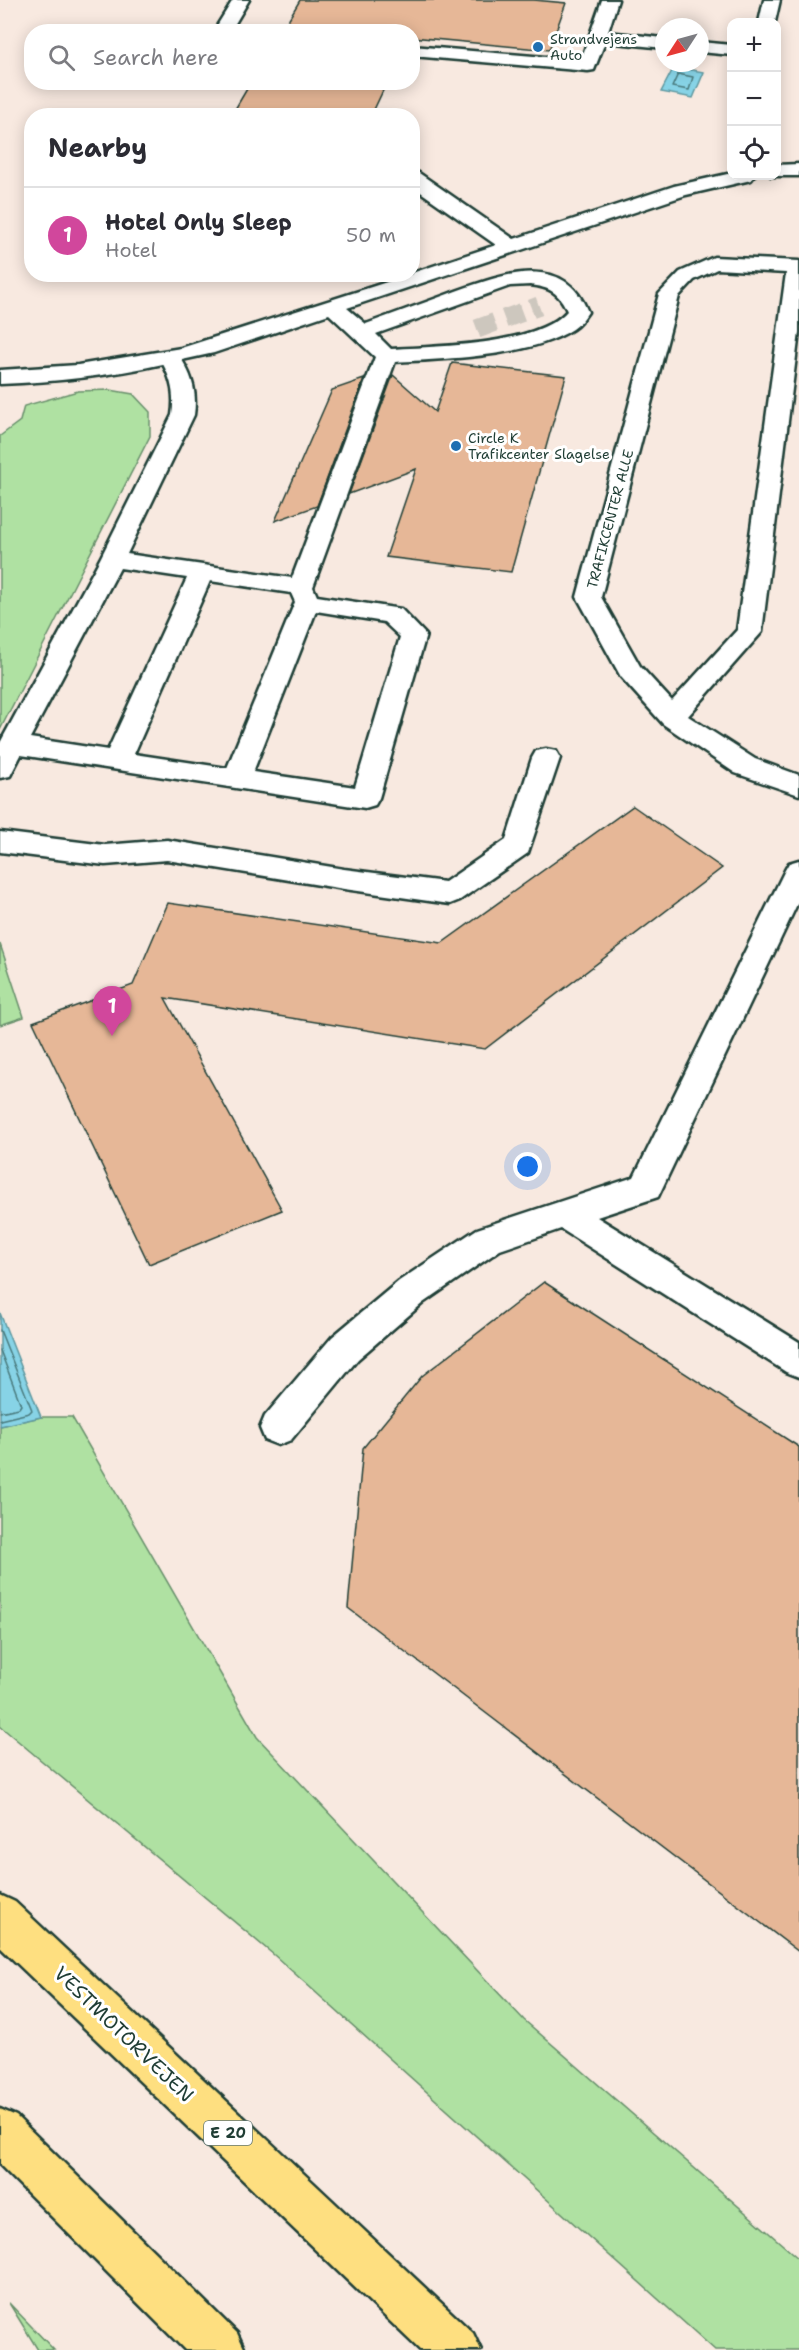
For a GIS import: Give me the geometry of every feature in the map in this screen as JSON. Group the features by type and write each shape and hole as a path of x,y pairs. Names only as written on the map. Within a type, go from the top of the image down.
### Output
{"highway":[{"name":"VESTMOTORVEJEN","path":"0,1917 456,2350"},
{"path":"0,2132 220,2350"}],"street":[{"path":"225,24 241,0"},
{"path":"420,52 588,66 610,0"},
{"path":"768,18 772,0"},
{"path":"598,36 655,42"},
{"path":"709,48 727,50"},
{"path":"781,171 799,170"},
{"path":"420,278 681,190 727,180"},
{"path":"420,182 512,247"},
{"path":"422,206 445,198"},
{"name":"TRAFIKCENTER ALLE","path":"798,267 714,263 687,276 669,294 589,597 630,670 672,718 745,766 799,785"},
{"path":"672,718 749,632 798,267"},
{"path":"333,307 374,344 519,344 563,328 575,320 578,312 575,302 566,289 555,284 525,278 507,280 374,344"},
{"path":"0,377 95,370 169,357 206,348 408,282"},
{"path":"549,303 570,295"},
{"path":"374,344 477,329"},
{"path":"237,778 304,594 351,447 374,344"},
{"path":"112,559 202,571 392,615 413,635 365,798 117,761 6,757 112,559 183,415 184,386 169,357"},
{"path":"0,397 95,370"},
{"path":"117,761 202,571"},
{"path":"0,842 105,855 167,850 344,879 450,892 518,846 546,758"},
{"path":"278,1428 345,1348 411,1292 489,1239 646,1187 799,870"},
{"path":"564,1214 799,1361"}],"green space":[{"path":"110,390 133,394 150,412 150,436 0,730 0,436 20,421 24,406 78,391"},
{"path":"0,944 24,1017 0,1025"},
{"path":"41,1417 72,1417 257,1737 524,2020 799,2259 799,2350 715,2350 274,1955 0,1726 0,1426"},
{"path":"9,2303 54,2350 38,2350"}],"water":[{"path":"671,72 704,72 693,98 661,92"},
{"path":"0,1313 41,1417 0,1426"}],"building":[{"name":"Strandvejens Auto","path":"300,0 534,0 566,3 549,50 420,38 420,24 286,24"},
{"path":"246,90 383,90 375,108 236,108"},
{"path":"452,363 566,376 511,572 386,557 416,469 349,494 393,375 435,412"},
{"path":"364,379 317,506 275,521 332,390"},
{"path":"633,806 722,868 485,1049 165,998 282,1210 149,1264 33,1022 133,985 168,903 442,943"},
{"path":"544,1282 799,1447 799,1952 348,1608 363,1448 422,1376"}],"tunnel":[{"path":"477,329 539,306"}],"place":[{"name":"Strandvejens Auto","path":"538,47"},
{"name":"Circle K Trafikcenter Slagelse","path":"456,446"},
{"name":"Hotel Only Sleep","path":"112,1036"}]}
